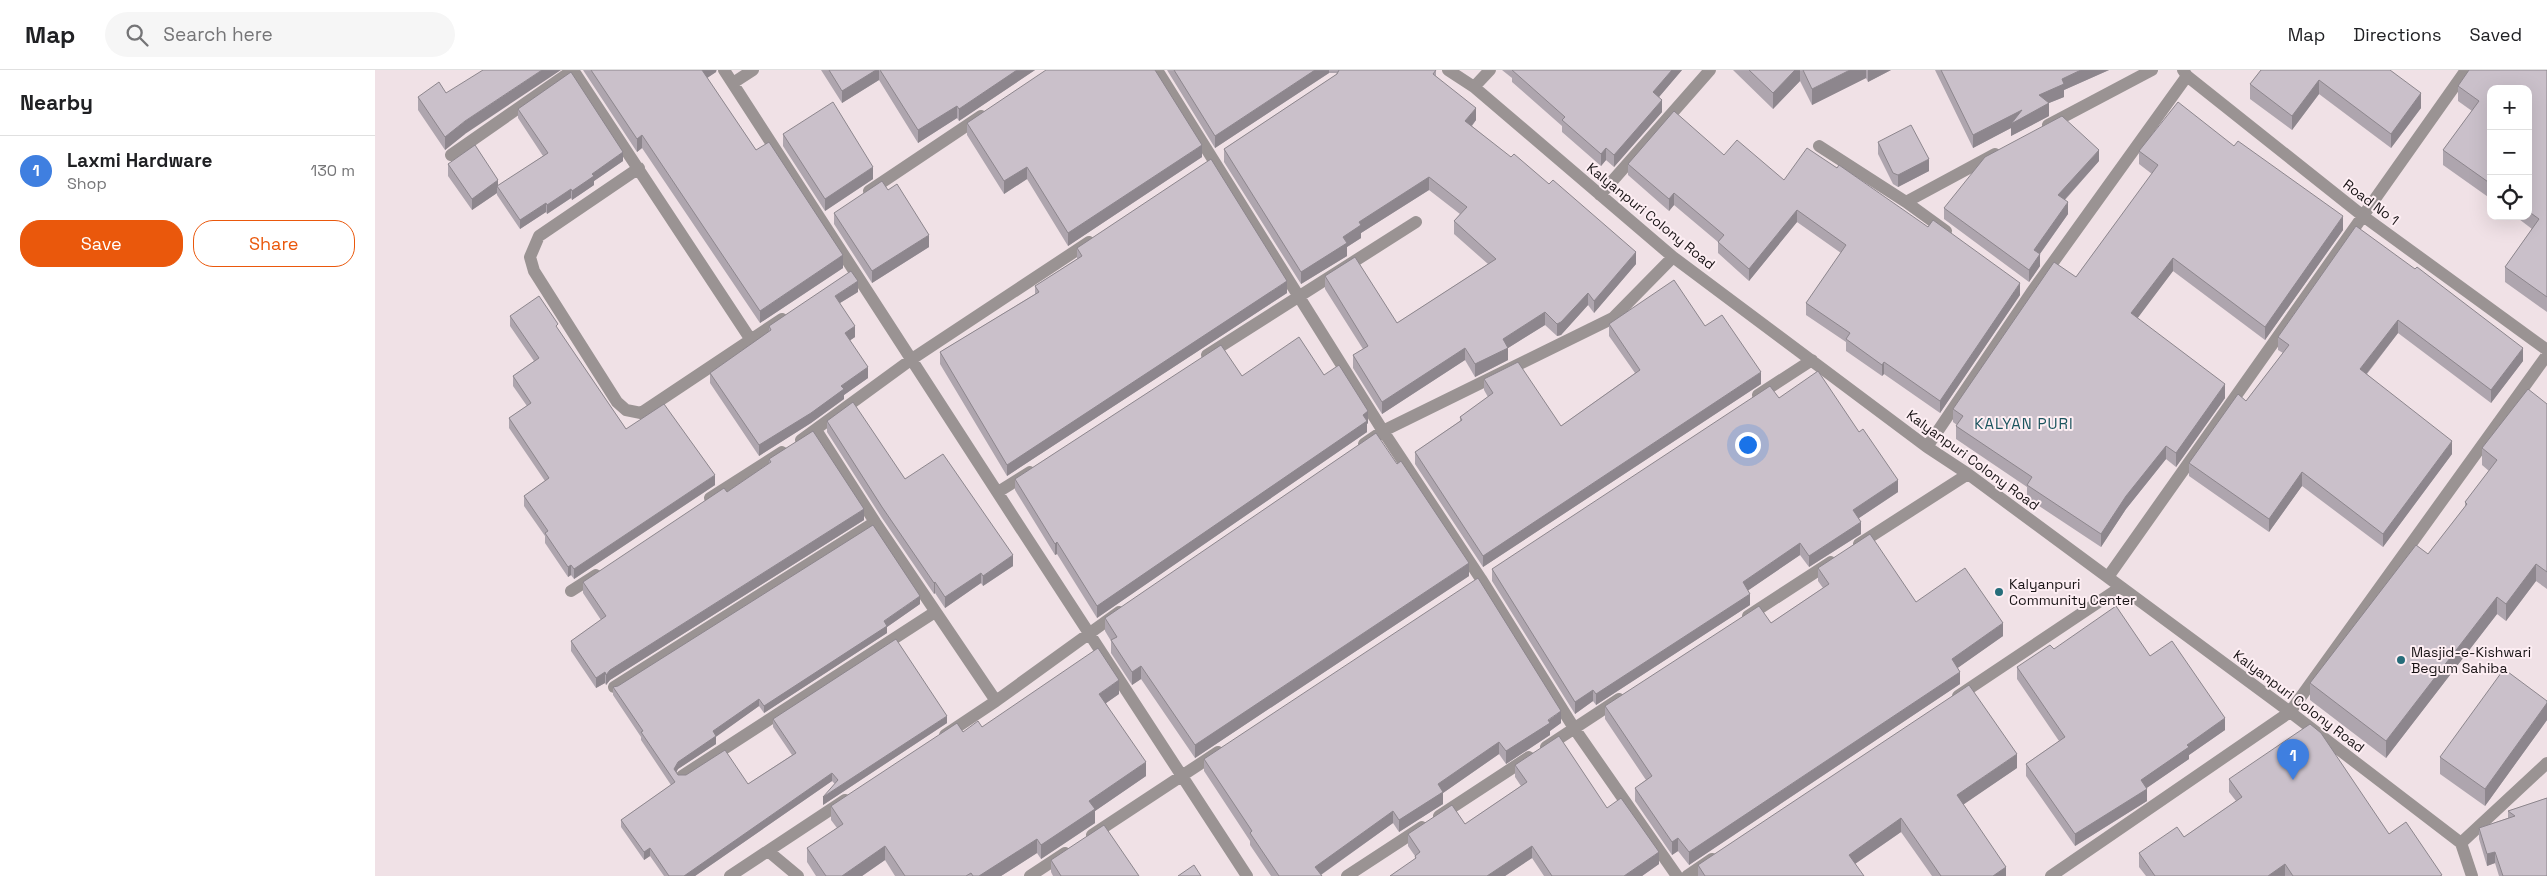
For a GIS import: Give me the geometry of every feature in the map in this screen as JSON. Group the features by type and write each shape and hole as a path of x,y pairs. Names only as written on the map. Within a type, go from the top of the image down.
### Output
{"street":[{"path":"451,155 573,70 751,340"},
{"path":"724,70 827,219 850,273 912,359 1087,634 1247,876"},
{"path":"733,83 753,70"},
{"path":"1157,70 1383,431 1481,579 1574,728 1677,876"},
{"name":"Kalyanpuri Colony Road","path":"1448,70 1474,87 1673,257 1927,447 1968,474 2290,712 2461,843"},
{"path":"1474,87 1490,70"},
{"path":"1600,195 1710,70"},
{"path":"2037,131 2152,70"},
{"path":"2108,577 2466,70"},
{"path":"1927,447 2027,290 2185,73"},
{"name":"Road No 1","path":"2185,73 2363,216 2547,350"},
{"path":"856,200 993,108"},
{"path":"1819,146 1961,241"},
{"path":"1905,202 2002,150"},
{"path":"639,168 539,236 530,258 534,270 617,402 626,410 641,413 791,313"},
{"path":"1198,361 1416,222"},
{"path":"700,505 816,430 912,359 1099,236"},
{"path":"1350,454 1383,431 1613,318 1673,257"},
{"path":"2051,876 2290,712 2547,356"},
{"path":"1746,404 1812,360"},
{"path":"816,430 875,522 996,702"},
{"path":"998,492 1040,465"},
{"path":"1733,625 1968,474"},
{"path":"614,687 875,522"},
{"path":"571,591 603,570"},
{"path":"1949,702 2121,587"},
{"path":"931,744 996,702 1128,606"},
{"path":"682,776 935,612"},
{"path":"1347,876 1633,690"},
{"path":"1030,876 1231,743"},
{"path":"2472,876 2461,843 2547,763"},
{"path":"730,876 857,792"},
{"path":"768,851 797,876"},
{"path":"1687,876 1720,854"}],"building":[{"path":"483,70 542,70 465,121 445,137 418,97 439,82 446,93"},
{"path":"591,70 702,70 756,150 769,142 843,255 760,311 642,135 637,139"},
{"path":"829,70 876,70 842,91"},
{"path":"880,70 1017,70 959,109 957,106 918,130"},
{"path":"1046,70 1155,70 1202,145 1068,233 1027,167 1004,181 967,123"},
{"path":"1174,70 1315,70 1215,136"},
{"path":"1339,70 1436,70 1433,74 1476,108 1465,121 1511,157 1514,154 1549,184 1553,180 1636,252 1594,301 1588,293 1561,322 1557,324 1545,312 1503,339 1508,348 1475,364 1465,348 1382,402 1353,355 1368,346 1325,276 1355,257 1397,323 1496,259 1454,221 1467,207 1429,177 1359,222 1361,225 1343,237 1347,243 1301,272 1224,149 1337,74"},
{"path":"1512,70 1672,70 1653,92 1662,100 1614,155 1606,148 1601,154 1562,120 1565,117"},
{"path":"1749,70 1795,70 1773,93"},
{"path":"1803,70 1850,70 1812,89"},
{"path":"1941,70 2081,70 2062,79 2064,84 2039,95 2049,103 2011,124 2022,110 1973,135"},
{"path":"2261,70 2390,70 2421,93 2391,134 2319,80 2292,116 2250,84"},
{"path":"2469,70 2547,70 2547,297 2505,267 2539,219 2532,214 2532,85 2487,85 2487,181 2443,150 2479,101 2458,86"},
{"path":"571,72 623,152 572,191 571,189 520,220 497,186 548,153 518,109"},
{"path":"833,102 873,167 825,199 783,134"},
{"path":"2178,102 2234,146 2238,141 2343,216 2265,327 2173,258 2131,313 2225,384 2176,453 2166,446 2126,496 2101,534 2027,485 2032,477 1956,426 1963,416 1953,409 2054,262 2076,277 2158,165 2139,151"},
{"path":"1674,111 1724,155 1737,140 1784,180 1807,148 1837,168 1839,165 1928,227 1933,220 2020,283 1940,401 1884,362 1882,365 1846,339 1850,333 1806,303 1846,245 1797,210 1749,269 1718,242 1724,235 1674,193 1669,199 1628,164"},
{"path":"2062,116 2099,150 2058,195 2068,202 2034,250 2040,254 2029,270 1944,208 1985,157"},
{"path":"1911,125 1929,159 1898,175 1893,173 1878,142"},
{"path":"475,145 498,180 472,199 448,164"},
{"path":"1211,159 1287,281 1007,465 940,352 1039,292 1035,286 1082,256 1077,248"},
{"path":"882,181 888,190 897,184 929,235 872,271 834,213"},
{"path":"2356,226 2415,269 2417,267 2523,348 2491,390 2398,320 2360,369 2452,441 2383,534 2302,472 2269,519 2189,463 2238,394 2246,401 2289,345 2278,337"},
{"path":"851,271 858,281 835,296 855,326 845,333 868,367 841,386 844,389 811,413 759,445 710,373 771,330 769,326"},
{"path":"1674,280 1705,326 1722,315 1761,372 1483,556 1415,452 1462,420 1460,417 1493,393 1484,379 1518,362 1561,426 1640,370 1609,324"},
{"path":"539,296 558,324 556,326 626,429 664,404 715,475 574,569 571,565 568,567 545,533 548,531 524,496 549,478 509,418 531,403 513,376 539,358 510,316"},
{"path":"1299,337 1324,375 1339,365 1368,411 1363,415 1367,421 1097,606 1057,542 1055,544 1015,479 1221,345 1242,376"},
{"path":"1818,371 1859,432 1863,429 1898,480 1853,510 1861,522 1809,556 1800,543 1743,582 1750,594 1596,694 1593,690 1575,702 1492,569 1770,386 1779,398"},
{"path":"2528,389 2547,404 2547,572 2536,564 2506,604 2497,597 2386,741 2310,683 2416,545 2428,554 2467,504 2465,502 2497,460 2482,448"},
{"path":"853,402 905,479 943,454 1013,555 983,576 981,573 945,597 882,507 827,421"},
{"path":"813,431 864,509 610,670 606,675 605,672 596,678 571,641 606,616 583,582 724,488 727,492 771,462 769,459"},
{"path":"1376,433 1397,464 1401,461 1469,563 1195,745 1141,666 1132,672 1111,640 1117,637 1105,618"},
{"path":"873,525 920,596 884,621 887,626 764,706 759,699 713,731 716,736 678,762 674,769 678,775 686,775 725,750 748,784 796,753 773,719 896,639 947,716 823,797 838,780 832,773 684,876 669,876 650,848 644,852 621,820 675,782 613,687 618,686"},
{"path":"1870,534 1916,602 1965,568 2003,623 1952,659 1960,672 1689,852 1678,838 1672,842 1635,788 1652,776 1605,706 1759,606 1771,623 1829,584 1818,568"},
{"path":"1478,578 1561,711 1548,720 1550,723 1506,751 1499,742 1438,784 1443,792 1399,820 1393,811 1315,867 1322,876 1279,876 1250,833 1252,831 1204,759"},
{"path":"2116,606 2150,656 2172,641 2225,718 2187,745 2189,747 2141,780 2147,789 2075,834 2026,764 2065,737 2017,667 2050,645 2054,649"},
{"path":"1098,648 1119,680 1099,694 1146,762 1089,801 1095,809 1041,845 1037,839 979,876 973,876 971,873 966,876 905,876 885,846 842,876 826,876 807,848 843,824 831,806 957,723 963,732 978,721 982,727"},
{"path":"2504,669 2547,701 2547,703 2485,789 2440,757"},
{"path":"1969,685 2017,754 1957,795 2006,867 1993,876 1941,876 1901,818 1849,855 1864,876 1705,876 1698,865"},
{"path":"2310,724 2321,733 2389,834 2406,822 2442,875 2293,876 2285,864 2268,876 2155,876 2139,853 2177,827 2184,837 2242,797 2229,779"},
{"path":"1559,736 1607,808 1621,798 1659,852 1624,876 1552,876 1532,846 1487,876 1390,876 1416,858 1415,856 1420,852 1408,834 1452,805 1465,824 1527,782 1515,765"},
{"path":"2547,798 2547,876 2503,876 2495,852 2487,854 2479,828 2515,816 2508,811"},
{"path":"1104,825 1139,876 1061,876 1051,860"},
{"path":"1194,865 1201,876 1178,876"}],"place":[{"name":"Kalyanpuri Community Center","path":"1999,592"},
{"name":"Masjid-e-Kishwari Begum Sahiba","path":"2401,660"},
{"name":"Laxmi Hardware","path":"2293,780"}],"district":[{"name":"KALYAN PURI","path":"2024,424"}]}
